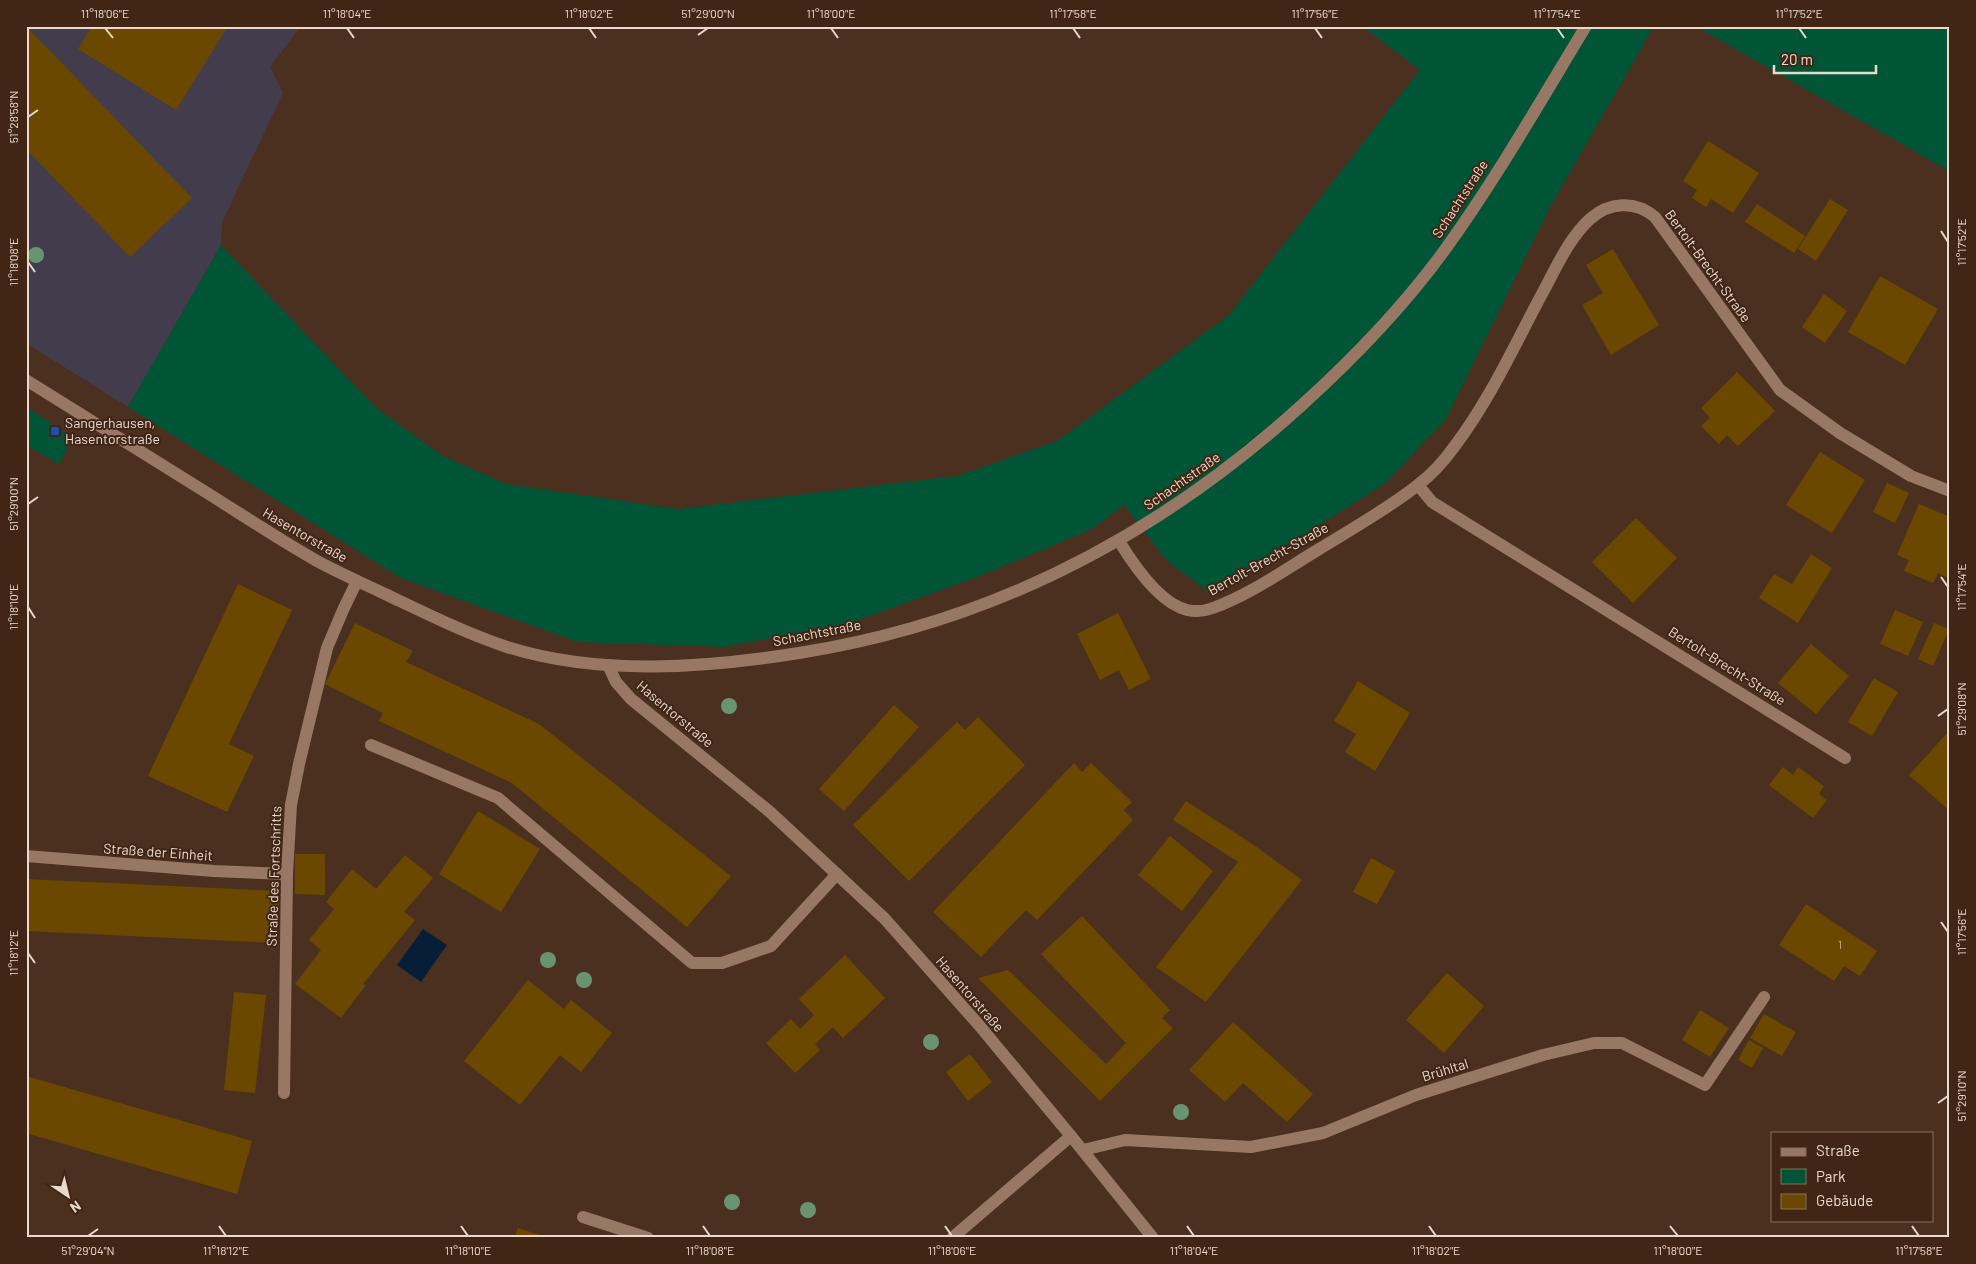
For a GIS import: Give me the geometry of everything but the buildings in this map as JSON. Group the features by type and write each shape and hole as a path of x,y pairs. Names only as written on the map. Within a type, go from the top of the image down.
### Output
{"street":[{"name":"Schachtstraße","path":"608,665 663,666 753,660 890,635 946,618 1001,598 1058,572 1119,541 1182,501 1222,472 1286,420 1319,390 1380,328 1412,291 1443,252 1526,126 1586,26"},
{"name":"Bertolt-Brecht-Straße","path":"1119,541 1129,558 1149,583 1168,600 1187,610 1200,611 1223,604 1275,576 1418,485 1445,459 1475,417 1557,266 1578,232 1596,214 1611,207 1624,204 1647,210 1655,217 1780,390 1840,433 1911,476 1950,491"},
{"name":"Hasentorstraße","path":"26,380 292,546 357,581 458,628 509,648 541,656 608,665 616,682 631,699 770,812 896,931 978,1024 1083,1150 1152,1238"},
{"name":"Bertolt-Brecht-Straße","path":"1418,485 1432,502 1845,758"},
{"name":"Straße des Fortschritts","path":"284,1093 289,824 299,764 327,648 357,581"},
{"path":"371,745 498,798 692,963 722,963 771,946 837,874"},
{"name":"Straße der Einheit","path":"26,856 214,872 287,874"},
{"name":"Brühltal","path":"1083,1150 1125,1140 1251,1146 1323,1133 1416,1095 1543,1055 1594,1043 1622,1043 1705,1085 1764,997"},
{"path":"952,1238 1071,1136"},
{"path":"583,1216 648,1238"}],"shaded area":[{"path":"26,26 301,26 270,67 283,93 222,222 221,245 128,407 26,343"}],"green space":[{"path":"1362,26 1654,26 1550,207 1446,419 1386,483 1286,546 1207,591 1166,560 1124,505 1092,529 985,574 853,622 724,647 578,642 401,578 128,407 221,245 374,406 441,455 506,484 677,509 957,476 1057,441 1228,316 1420,70"},
{"path":"1695,26 1950,26 1950,171 1944,168"},
{"path":"26,407 73,437 59,464 26,445"}],"water":[{"path":"423,929 447,945 421,982 397,965"}],"place":[{"name":"Sangerhausen, Hasentorstraße","path":"55,431"}]}
